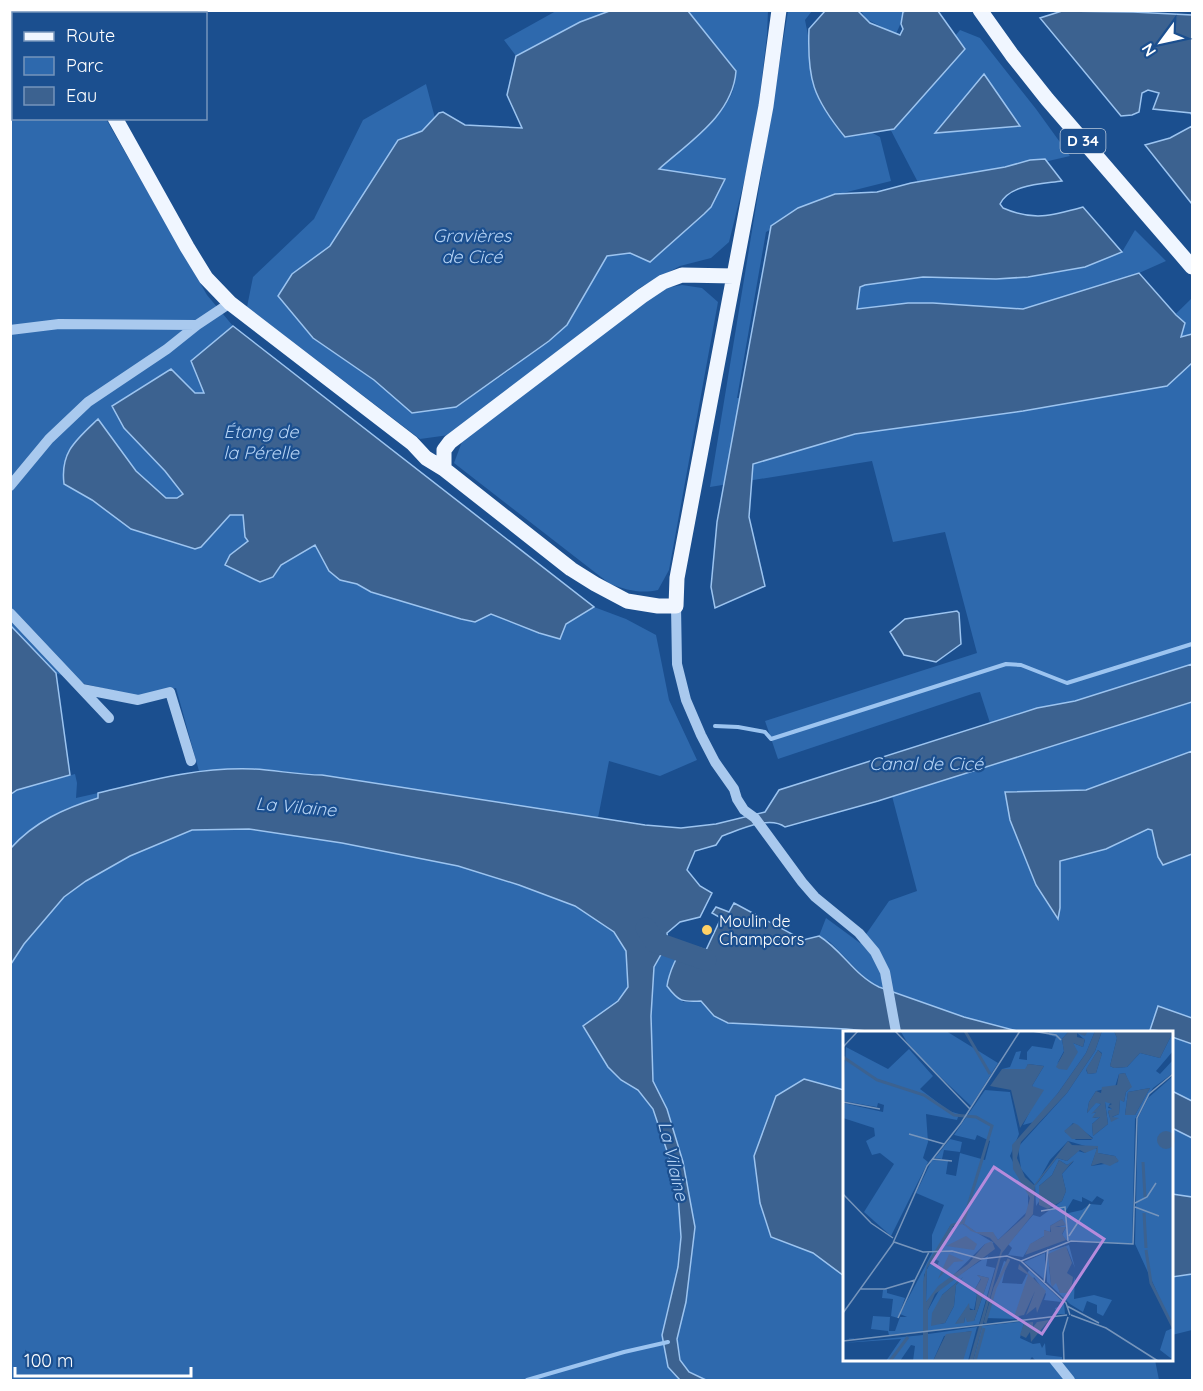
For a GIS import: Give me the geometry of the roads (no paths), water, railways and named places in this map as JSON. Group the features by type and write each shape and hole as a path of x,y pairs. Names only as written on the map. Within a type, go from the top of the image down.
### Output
{"main road":[{"path":"116,120 206,278 230,303 571,569 627,601 658,606 676,606 677,578 766,106 779,10"},
{"name":"D 34","path":"980,10 1047,99 1192,267"},
{"path":"444,469 444,450 450,442 663,282 682,275 734,276"},
{"path":"412,443 434,445 450,442"}],"street":[{"path":"10,486 49,439 88,402 230,303"},
{"path":"10,330 59,324 197,325"},
{"path":"676,606 677,664 686,700 701,735 744,810 755,818 776,850 815,897 859,933 875,952 885,972 896,1031"},
{"path":"10,613 109,718"},
{"path":"82,689 138,700 170,692 191,761"},
{"path":"1056,1361 1070,1380"}],"water":[{"name":"Gravières de Cicé","path":"612,10 688,11 736,71 733,87 718,114 696,138 659,169 725,179 711,207 650,262 630,253 607,256 567,325 549,341 456,407 412,413 374,380 313,338 278,296 292,274 330,246 398,140 422,131 439,113 443,112 465,125 522,128 507,95 516,56 580,22"},
{"path":"825,11 858,11 870,23 900,35 903,29 901,24 903,12 938,11 965,49 894,129 845,137 819,99 811,75 809,29"},
{"path":"1062,11 1192,15 1192,116 1191,113 1153,109 1159,93 1148,90 1142,93 1139,112 1121,116 1040,18"},
{"path":"984,74 1020,126 935,133"},
{"path":"1192,126 1192,204 1145,145 1170,138"},
{"path":"1045,159 1062,181 1036,184 1011,192 1000,204 1003,208 1024,215 1042,216 1083,207 1122,252 1085,267 1028,277 996,279 923,277 865,285 860,287 857,309 908,303 933,303 1023,309 1139,273 1185,323 1181,337 1192,334 1192,363 1167,386 1023,411 855,434 753,464 749,517 765,586 715,608 711,587 717,522 771,226 798,208 835,194 877,192 911,183"},
{"name":"Étang de la Pérelle","path":"233,326 594,607 566,624 560,639 491,614 475,622 461,619 371,592 357,584 340,580 329,571 315,545 281,565 273,577 260,582 225,565 230,555 248,541 245,537 243,515 230,515 201,547 195,549 131,529 92,500 64,484 63,473 71,447 98,419 136,471 166,498 177,498 183,494 165,471 124,428 112,406 171,369 195,393 204,393 191,361"},
{"path":"957,611 961,644 936,662 904,655 890,632 905,619"},
{"path":"11,626 56,673 70,775 17,790 11,794"},
{"name":"Canal de Cicé","path":"1192,664 1192,702 878,801 785,827 771,822 745,827 722,836 716,845 695,851 687,870 700,886 712,893 700,917 680,922 667,933 668,942 654,967 651,1016 653,1081 667,1109 683,1162 695,1227 686,1302 677,1339 680,1360 689,1372 706,1380 680,1380 668,1367 662,1335 678,1267 681,1237 677,1181 653,1109 638,1090 621,1080 608,1067 583,1026 618,1001 628,987 626,951 614,932 575,906 458,866 342,843 249,829 192,830 130,856 86,881 64,897 24,944 11,964 11,848 40,823 62,811 98,798 98,793 194,772 253,769 322,775 645,825 681,828 716,824 765,812 779,790 1037,708 1075,701"},
{"path":"1192,751 1192,854 1163,865 1158,857 1152,830 1148,829 1106,849 1060,861 1058,919 1036,885 1010,820 1005,792 1086,790"},
{"path":"734,903 803,940 819,936 835,948 870,982 879,987 964,1017 1017,1031 867,1031 728,1023 714,1016 701,1001 681,1000 667,986 674,964 687,944 706,950 721,918 712,913 716,907 729,912"},
{"path":"1158,1006 1192,1018 1192,1044 1173,1037 1173,1031 1150,1030"},
{"path":"804,1079 843,1090 843,1275 813,1253 771,1237 760,1203 754,1156 776,1096"},
{"path":"1173,1092 1192,1101 1192,1138 1173,1128"},
{"path":"1173,1194 1192,1197 1192,1274 1173,1277"}],"waterway":[{"path":"715,726 765,732 771,739 1006,664 1021,665 1067,683 1192,644"},
{"name":"La Vilaine","path":"646,928 655,942 706,960"},
{"path":"527,1380 668,1342"}],"place":[{"name":"Moulin de Champcors","path":"707,930"}]}
